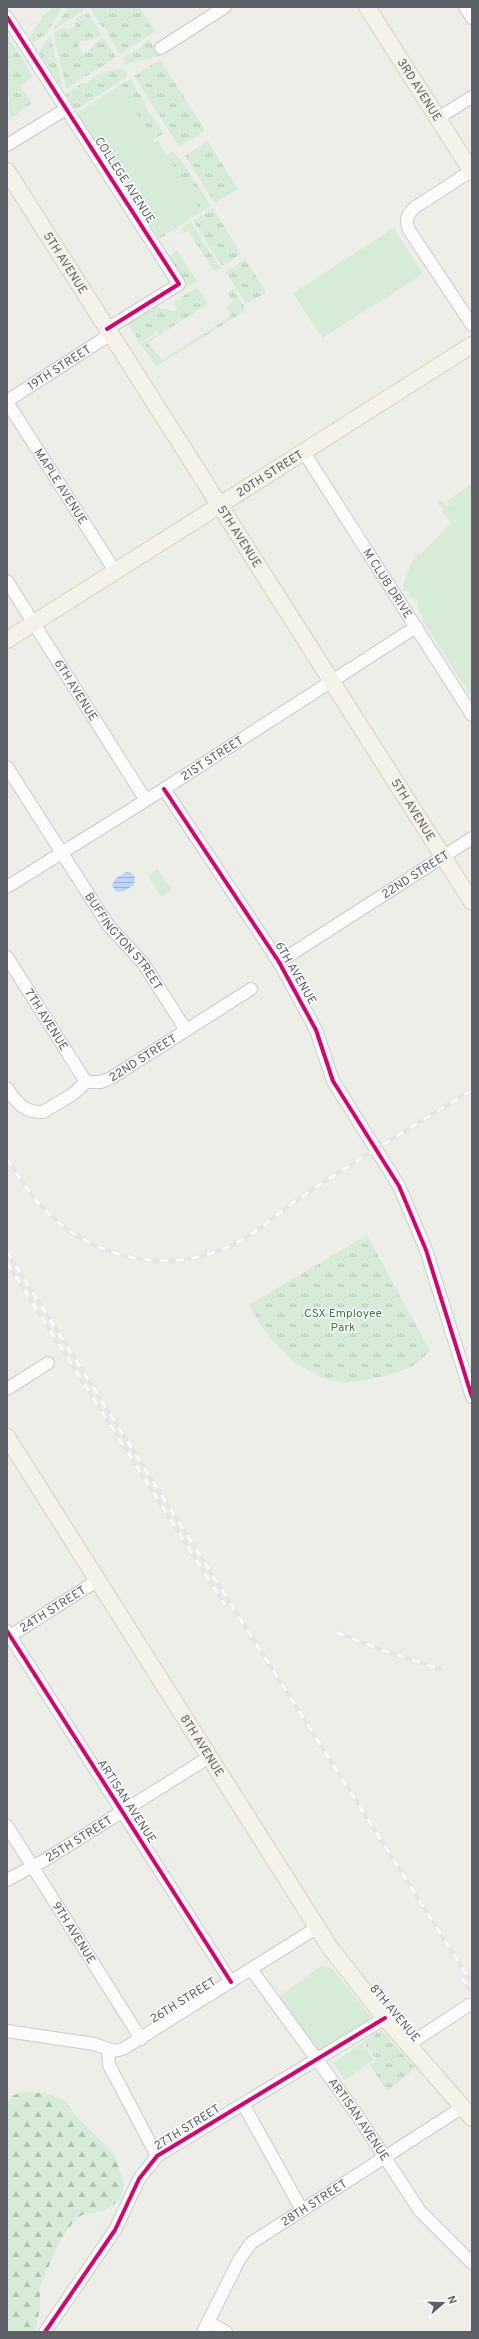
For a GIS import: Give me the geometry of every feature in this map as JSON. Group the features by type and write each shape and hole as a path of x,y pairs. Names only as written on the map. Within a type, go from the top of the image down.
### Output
{"main road":[{"name":"3RD AVENUE","path":"367,7 472,172"},
{"name":"5TH AVENUE","path":"7,171 472,902"},
{"name":"20TH STREET","path":"7,640 472,345"},
{"name":"8TH AVENUE","path":"7,1437 211,1756 341,1963 385,2018 467,2112"}],"street":[{"path":"161,48 225,7"},
{"path":"465,7 472,18"},
{"name":"COLLEGE AVENUE","path":"7,17 179,284 109,332"},
{"path":"438,118 472,97"},
{"path":"7,145 66,108"},
{"path":"472,172 414,208 406,222 409,230 472,325"},
{"name":"19TH STREET","path":"7,401 109,332"},
{"name":"MAPLE AVENUE","path":"7,401 115,571"},
{"name":"M CLUB DRIVE","path":"303,451 472,715"},
{"name":"6TH AVENUE","path":"7,581 145,799"},
{"name":"21ST STREET","path":"7,887 145,799 164,789 416,626"},
{"name":"BUFFINGTON STREET","path":"7,767 108,925 143,963 186,1030"},
{"name":"6TH AVENUE","path":"164,789 278,962 316,1030 333,1081 381,1155 399,1186 420,1233 450,1320 472,1397"},
{"name":"22ND STREET","path":"278,962 472,838"},
{"name":"7TH AVENUE","path":"7,957 86,1082"},
{"name":"22ND STREET","path":"86,1082 106,1081 251,989"},
{"path":"7,1088 19,1105 31,1111 43,1112 73,1094 86,1082"},
{"path":"7,1389 48,1363"},
{"name":"24TH STREET","path":"8,1635 98,1580"},
{"name":"ARTISAN AVENUE","path":"8,1635 231,1982"},
{"name":"25TH STREET","path":"7,1880 211,1756"},
{"name":"9TH AVENUE","path":"7,1826 141,2039"},
{"name":"26TH STREET","path":"7,2031 94,2044 108,2050 123,2049 318,1927"},
{"name":"ARTISAN AVENUE","path":"251,1969 317,2059 420,2212 472,2263"},
{"path":"408,2045 469,2005"},
{"name":"27TH STREET","path":"45,2332 115,2230 139,2178 157,2156 385,2018"},
{"path":"108,2050 109,2065 157,2156"},
{"path":"243,2104 302,2210"},
{"name":"28TH STREET","path":"205,2327 244,2251 258,2238 385,2158 467,2112"},
{"path":"205,2327 226,2332"}],"green space":[{"path":"54,7 63,7 46,34 33,43 30,38 37,25 46,13"},
{"path":"66,7 83,7 85,10 52,31 67,10"},
{"path":"95,7 139,7 155,32 120,54 105,27 103,28 91,9"},
{"path":"87,12 102,35 90,40 81,41 78,46 82,53 89,52 93,45 103,37 116,57 66,89 53,33 64,27 68,30 75,27 76,19"},
{"path":"7,34 33,77 20,86 32,103 9,119"},
{"path":"50,35 62,84 60,85 39,53"},
{"path":"149,40 160,56 126,64 122,58 141,48 140,47"},
{"path":"160,60 204,128 204,131 179,147 134,76"},
{"path":"123,68 128,76 79,108 75,109 66,94 84,82 86,84 97,74"},
{"path":"130,79 146,105 145,106 164,133 153,140 119,86"},
{"path":"119,86 154,142 159,142 200,210 158,237 76,114"},
{"path":"208,141 238,189 215,203 185,156"},
{"path":"173,151 179,159 180,158 211,206 159,239 158,237 200,210 165,156"},
{"path":"213,208 241,254 222,266 193,221"},
{"path":"191,222 220,268 214,271 188,231 183,234 180,229"},
{"path":"394,228 423,274 322,338 293,293"},
{"path":"177,250 197,281 188,287 167,257"},
{"path":"245,259 266,292 246,304 226,272"},
{"path":"197,287 208,304 159,335 156,332 140,343 128,324 155,307 176,311 177,305 174,304 175,301"},
{"path":"233,289 246,310 156,367 141,344 156,335 157,337 148,343 162,360 231,316 226,307 233,302 227,293"},
{"path":"472,483 472,698 423,621 416,598 409,598 409,591 403,591 408,571 418,553 420,555 451,523 441,512 444,510 438,504 438,500 442,501 447,507 450,505 447,501"},
{"path":"158,869 172,890 161,897 148,876"},
{"name":"CSX Employee Park","path":"367,1235 430,1351 414,1365 398,1372 355,1382 338,1382 323,1378 309,1371 285,1353 274,1342 256,1318 249,1305"},
{"path":"321,1966 332,1968 371,2017 371,2020 318,2053 277,1998"},
{"path":"381,2030 415,2068 387,2091 370,2065 377,2060 363,2041"},
{"path":"362,2043 374,2060 345,2080 333,2063"},
{"path":"23,2092 44,2093 64,2100 77,2117 115,2155 124,2185 120,2199 112,2206 103,2211 82,2215 74,2221 61,2239 40,2286 40,2308 35,2332 7,2332 7,2102 14,2095"}],"water":[{"path":"126,872 132,873 135,878 134,885 124,891 116,892 112,885 116,878"}],"railway":[{"path":"7,1159 22,1182 45,1210 71,1232 93,1244 116,1253 140,1259 164,1261 189,1259 213,1253 236,1243 265,1225 310,1191 472,1090"},
{"path":"7,1252 472,1983"},
{"path":"7,1263 225,1605"},
{"path":"337,1632 376,1648 440,1669"},
{"path":"462,1978 472,1993"}],"cycle path":[{"path":"7,17 179,284 107,329"},
{"path":"164,789 279,962 316,1030 333,1081 399,1186 426,1250 472,1397"},
{"path":"7,1631 231,1982"},
{"path":"45,2332 115,2230 139,2179 157,2156 385,2018"}]}
